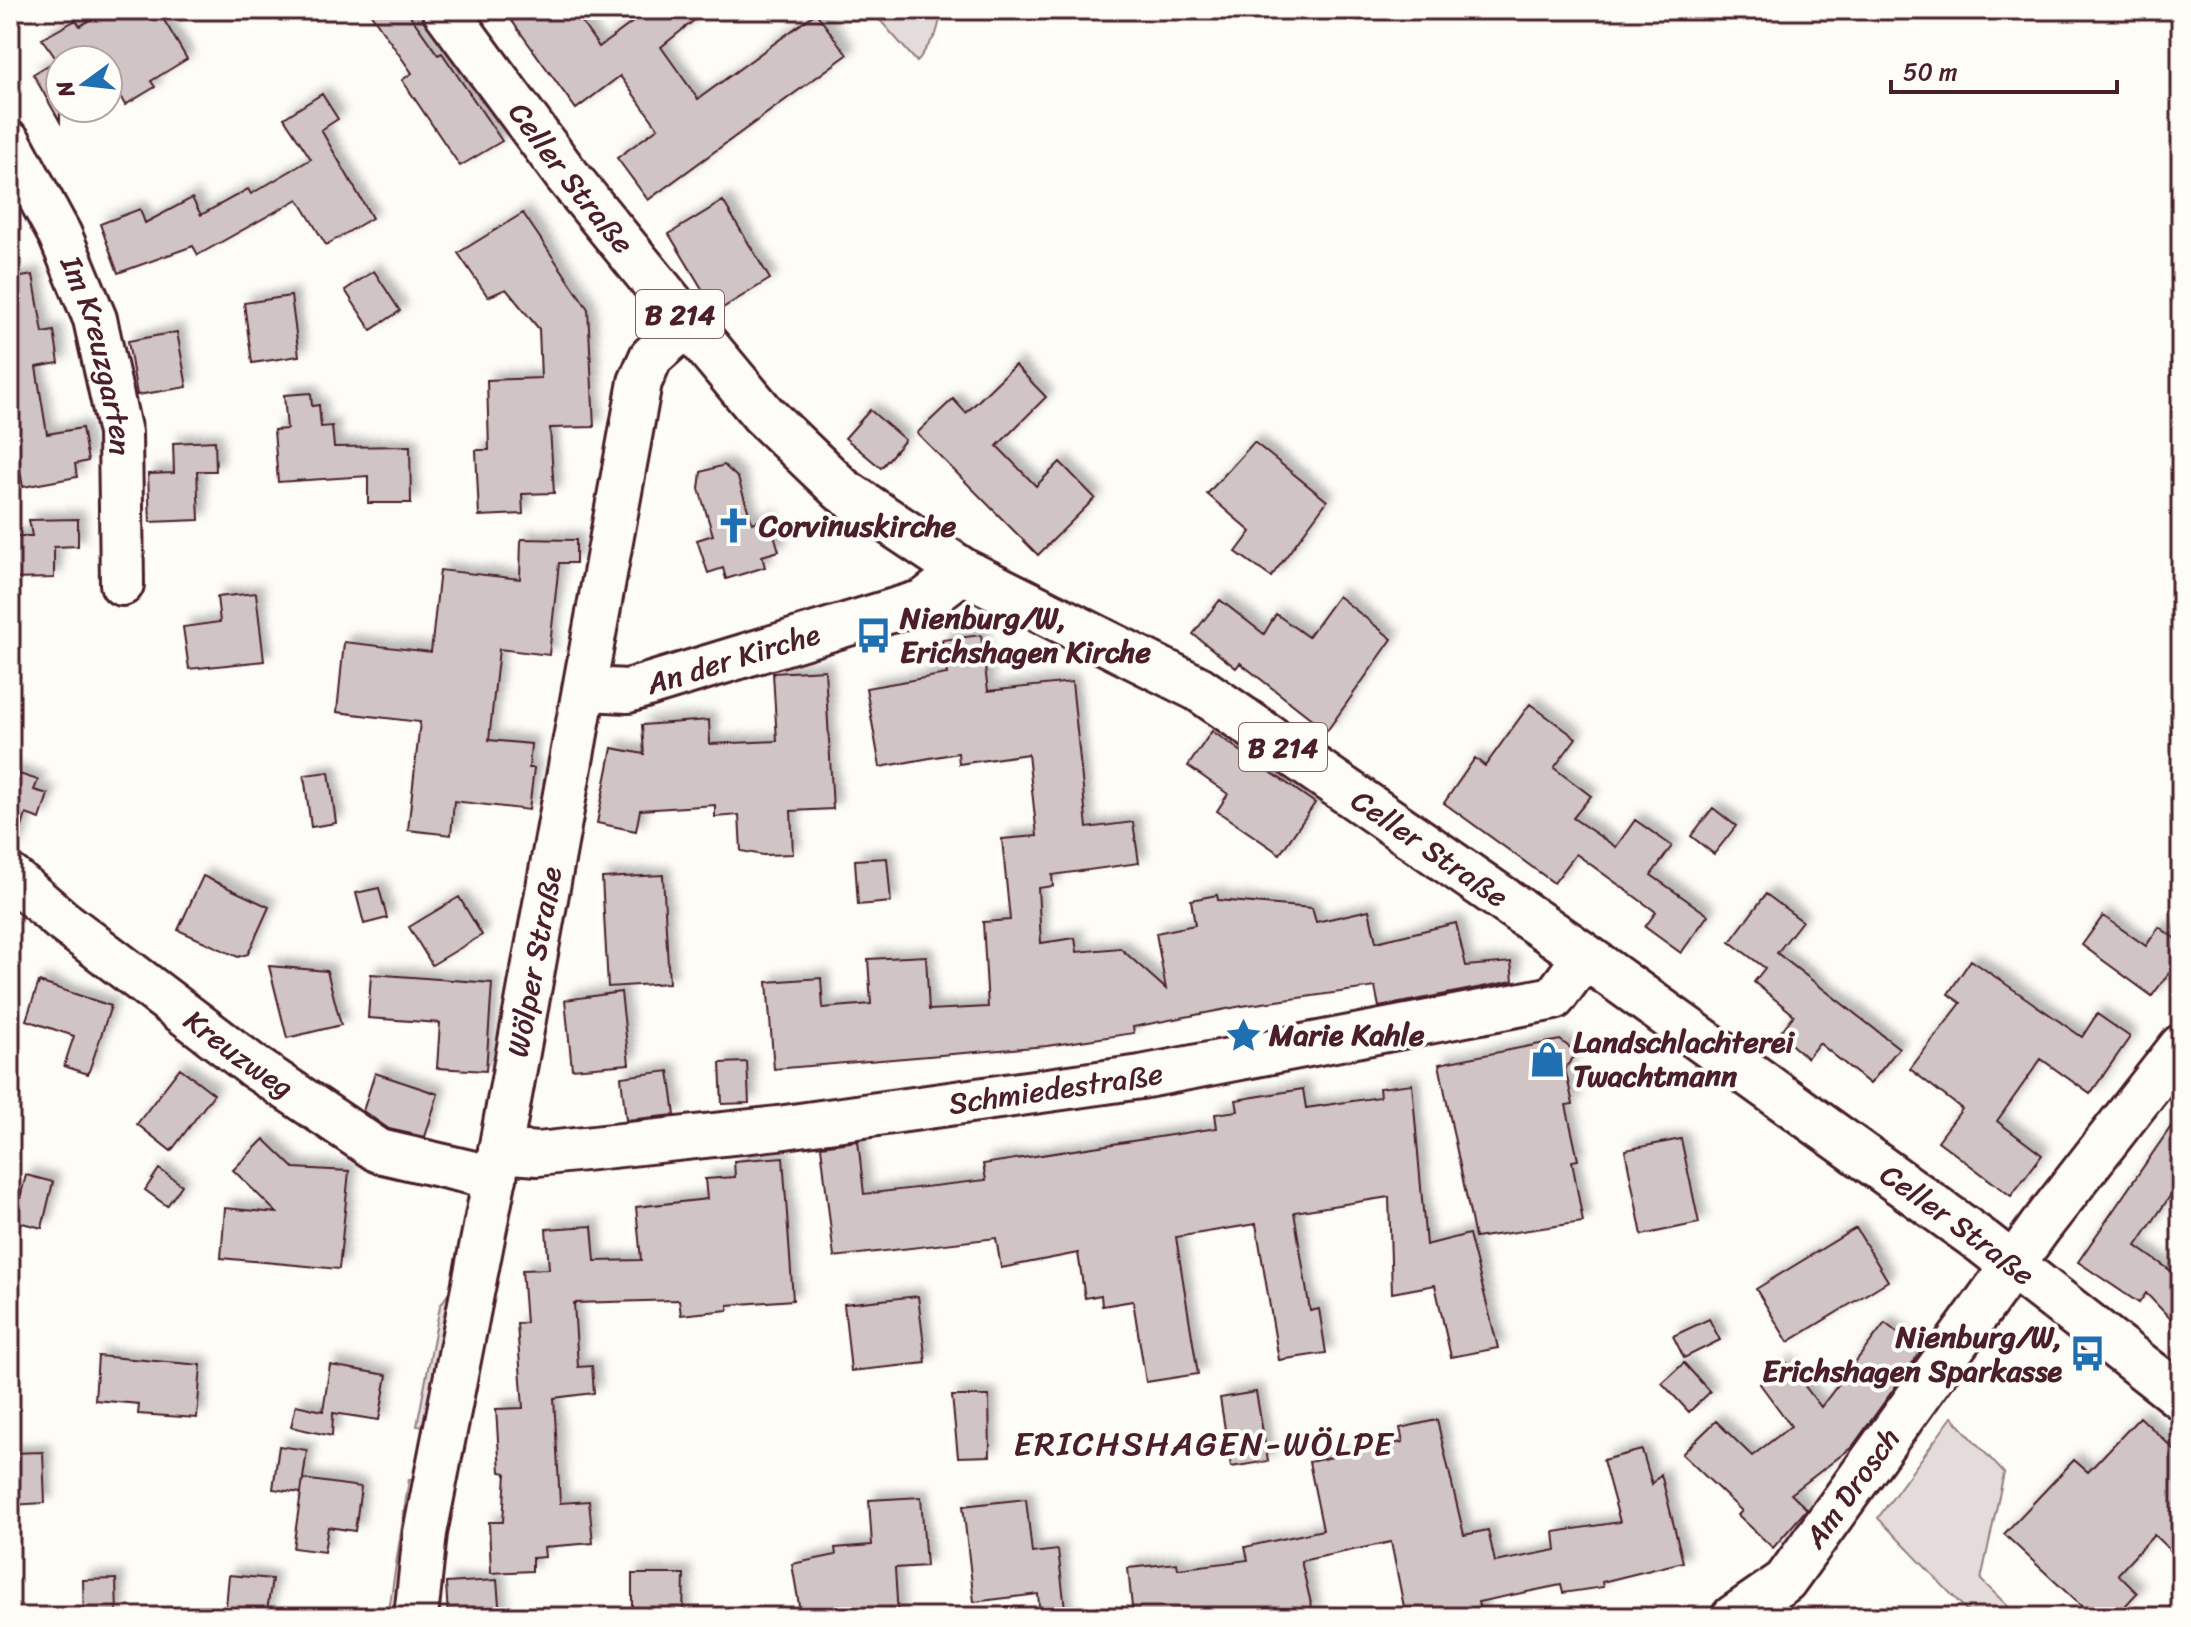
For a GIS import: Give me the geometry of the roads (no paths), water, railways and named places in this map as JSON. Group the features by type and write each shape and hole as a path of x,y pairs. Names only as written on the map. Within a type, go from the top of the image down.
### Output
{"main road":[{"name":"Celler Straße","path":"445,10 565,173 688,324 763,414 842,490 963,571 1199,689 1585,956 2013,1265 2181,1397"}],"street":[{"name":"Im Kreuzgarten","path":"10,143 60,235 95,319 120,433 122,584"},
{"name":"Wölper Straße","path":"416,1617 425,1533 586,689 640,382 651,357 688,324"},
{"name":"An der Kirche","path":"586,689 628,691 924,601 963,571"},
{"name":"Kreuzweg","path":"10,876 61,920 253,1066 379,1151 497,1165"},
{"name":"Schmiedestraße","path":"497,1165 538,1154 803,1125 1141,1077 1281,1052 1554,998 1585,956"},
{"name":"Am Drosch","path":"1733,1617 1785,1581 2013,1265 2181,1046"}],"place":[{"name":"Corvinuskirche","path":"733,526"},
{"name":"Nienburg/W, Erichshagen Kirche","path":"874,635"},
{"name":"Marie Kahle","path":"1243,1035"},
{"name":"Landschlachterei Twachtmann","path":"1547,1059"},
{"name":"Nienburg/W, Erichshagen Sparkasse","path":"2088,1354"}],"district":[{"name":"ERICHSHAGEN-WÖLPE","path":"1204,1444"}]}
